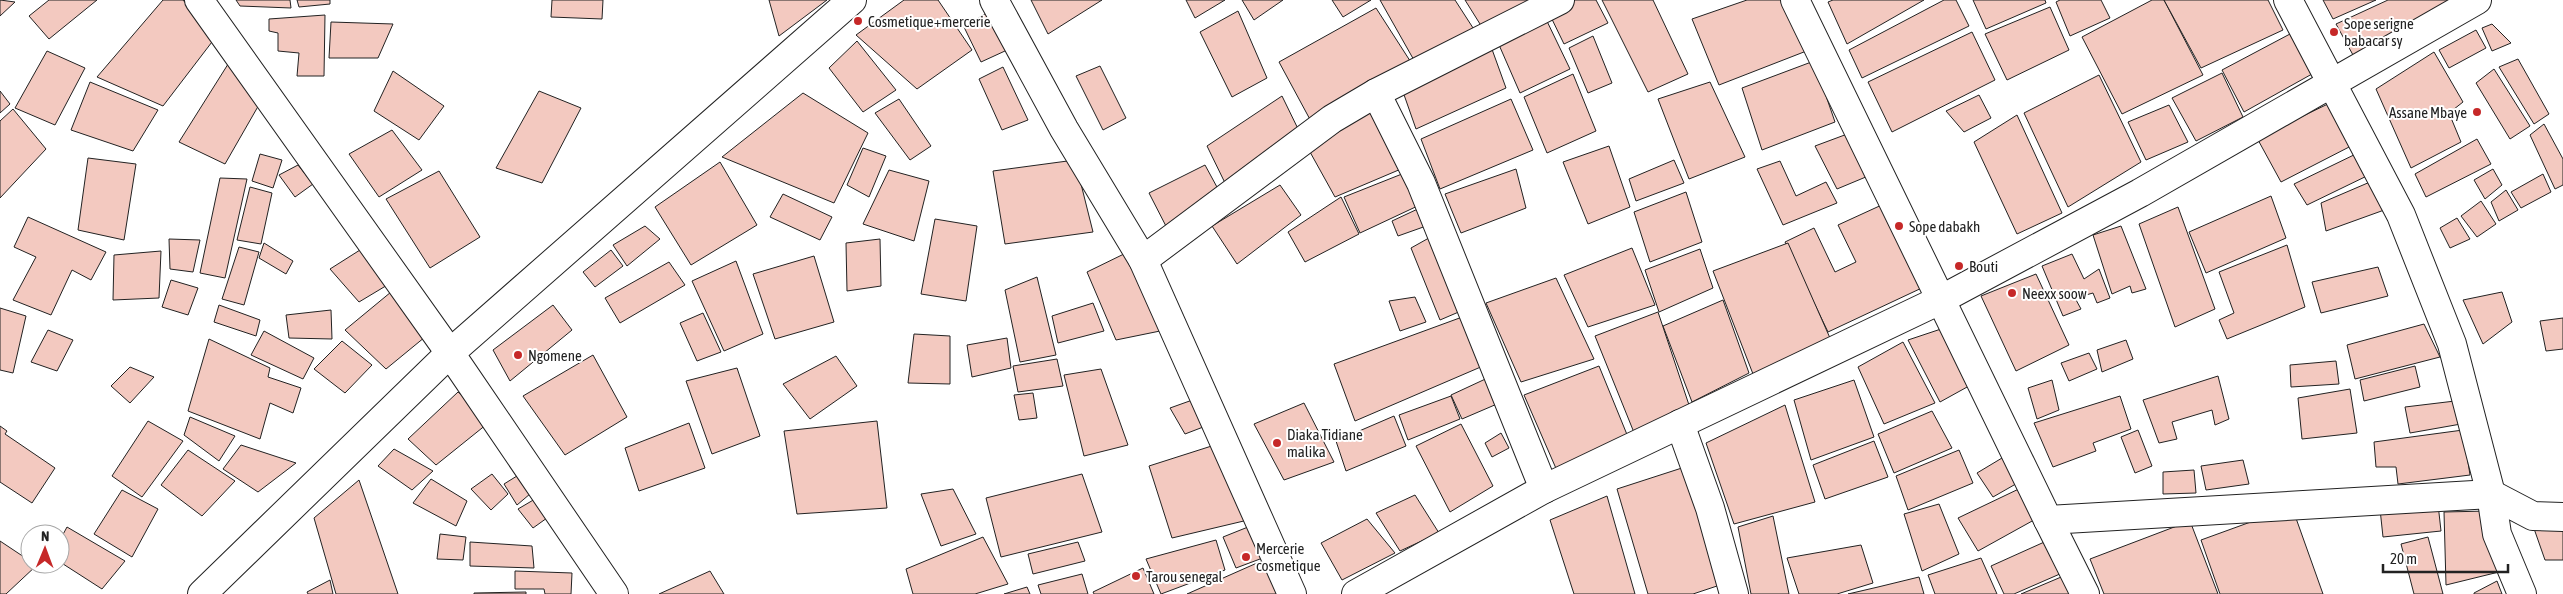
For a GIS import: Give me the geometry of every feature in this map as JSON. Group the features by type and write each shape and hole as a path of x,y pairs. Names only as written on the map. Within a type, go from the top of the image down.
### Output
{"street":[{"path":"199,0 450,353 614,594"},
{"path":"202,594 450,353 852,0"},
{"path":"994,0 1064,129 1143,260 1292,594"},
{"path":"1143,260 1258,176 1305,139 1376,93 1560,0"},
{"path":"1795,0 2085,594"},
{"path":"2288,0 2401,214 2448,335 2491,494 2497,534 2522,594"},
{"path":"1356,594 1544,489 1940,300 2140,193 2477,0"},
{"path":"1376,93 1421,183 1544,489"},
{"path":"1680,424 1710,508 1734,594"},
{"path":"2048,520 2491,494 2533,516 2563,517"}],"building":[{"path":"0,0 15,2 0,16"},
{"path":"49,0 97,0 49,39 29,16"},
{"path":"163,0 183,0 215,38 163,106 97,77"},
{"path":"236,0 290,0 291,8 240,6"},
{"path":"297,0 330,0 330,4 299,7"},
{"path":"552,0 603,0 602,19 551,17"},
{"path":"769,0 827,0 779,36"},
{"path":"904,0 938,0 972,50 917,89 856,35"},
{"path":"1031,0 1102,0 1048,34"},
{"path":"1186,0 1225,0 1195,18"},
{"path":"1242,0 1283,0 1254,20"},
{"path":"1332,0 1371,0 1343,17"},
{"path":"1380,0 1455,0 1475,31 1415,62"},
{"path":"1465,0 1535,0 1485,32"},
{"path":"1570,0 1596,0 1608,23 1564,44 1548,11"},
{"path":"1602,0 1653,0 1688,74 1648,92"},
{"path":"1747,0 1785,0 1809,50 1719,85 1692,19"},
{"path":"1833,0 1924,0 1847,44 1828,2"},
{"path":"1944,0 1956,0 1969,26 1862,78 1849,50"},
{"path":"1973,0 2045,0 2046,3 1986,29"},
{"path":"2060,0 2101,0 2110,18 2070,36 2056,2"},
{"path":"2152,0 2164,0 2203,75 2122,114 2082,37"},
{"path":"2164,0 2268,0 2283,30 2201,68"},
{"path":"2323,0 2376,0 2333,19"},
{"path":"2388,0 2447,0 2448,2 2353,55 2336,24"},
{"path":"996,7 1018,45 981,62 964,27"},
{"path":"2050,7 2069,50 2007,80 1985,34"},
{"path":"1376,8 1414,67 1313,125 1279,62"},
{"path":"1238,11 1267,78 1232,97 1200,32"},
{"path":"325,15 324,76 297,76 299,53 278,51 278,33 269,31 269,19"},
{"path":"1544,15 1570,69 1520,93 1496,38"},
{"path":"331,22 393,24 378,58 329,58"},
{"path":"2492,24 2511,43 2492,51 2482,28"},
{"path":"2476,30 2486,48 2449,68 2439,50"},
{"path":"1972,32 1995,80 1892,132 1868,82"},
{"path":"2290,34 2312,74 2244,112 2222,70"},
{"path":"1593,36 1612,83 1588,93 1569,48"},
{"path":"857,41 896,90 863,112 829,68"},
{"path":"1489,41 1506,88 1416,129 1402,89"},
{"path":"47,51 85,68 55,125 15,108"},
{"path":"2434,52 2463,102 2449,113 2461,142 2411,168 2376,89"},
{"path":"2518,59 2549,114 2534,124 2499,67"},
{"path":"230,61 260,103 225,164 179,142"},
{"path":"1814,61 1835,122 1762,150 1742,88"},
{"path":"1100,66 1126,118 1103,130 1076,76"},
{"path":"1003,67 1028,120 1002,130 979,79"},
{"path":"2494,69 2530,126 2510,139 2476,83"},
{"path":"393,71 444,106 419,140 374,111"},
{"path":"2222,73 2243,117 2196,141 2172,98"},
{"path":"1573,74 1596,131 1547,153 1524,97"},
{"path":"2099,75 2141,162 2068,207 2024,113"},
{"path":"90,82 158,110 133,151 71,130"},
{"path":"1710,82 1745,157 1689,179 1658,99"},
{"path":"0,91 10,104 0,113"},
{"path":"539,91 581,108 542,183 496,168"},
{"path":"803,93 868,133 834,203 722,157"},
{"path":"1979,95 1991,118 1964,132 1946,111"},
{"path":"1282,96 1302,137 1227,187 1207,146"},
{"path":"899,99 931,146 910,160 875,113"},
{"path":"1511,99 1533,150 1440,189 1421,139"},
{"path":"2330,103 2353,145 2281,182 2257,138"},
{"path":"2169,105 2188,142 2146,160 2128,122"},
{"path":"1375,106 1401,169 1335,197 1310,152"},
{"path":"13,109 46,149 0,198 0,121"},
{"path":"2017,115 2062,213 2017,234 1974,142"},
{"path":"2544,124 2563,159 2563,185 2555,189 2530,135"},
{"path":"392,130 422,170 379,197 349,154"},
{"path":"1850,133 1873,174 1837,189 1815,146"},
{"path":"2477,139 2491,164 2426,197 2415,174"},
{"path":"1609,146 1630,207 1588,224 1563,162"},
{"path":"863,148 886,156 869,197 847,185"},
{"path":"2362,151 2373,173 2307,205 2294,184"},
{"path":"260,154 282,160 273,188 252,181"},
{"path":"88,158 136,164 124,240 78,230"},
{"path":"1075,160 1093,232 1005,244 993,171"},
{"path":"1674,160 1684,183 1636,201 1629,179"},
{"path":"1780,161 1796,196 1826,182 1837,203 1783,225 1757,169"},
{"path":"720,162 757,225 691,265 655,207"},
{"path":"298,165 313,184 295,197 279,175"},
{"path":"1205,165 1224,200 1169,232 1149,193"},
{"path":"1516,169 1526,208 1461,233 1445,194"},
{"path":"2493,169 2502,185 2485,199 2474,180"},
{"path":"889,170 929,181 914,241 863,224"},
{"path":"1412,170 1424,203 1360,233 1344,197"},
{"path":"439,171 480,237 430,268 386,199"},
{"path":"2543,174 2551,192 2521,208 2511,192"},
{"path":"220,178 247,179 225,278 200,273"},
{"path":"2377,179 2387,209 2326,231 2321,203"},
{"path":"1280,185 1301,215 1237,264 1212,226"},
{"path":"250,187 272,193 261,244 237,240"},
{"path":"2506,190 2518,210 2499,221 2491,202"},
{"path":"1686,192 1702,242 1650,262 1634,212"},
{"path":"783,194 832,217 820,240 770,217"},
{"path":"2271,196 2286,238 2206,273 2189,232"},
{"path":"1341,197 1359,234 1305,262 1288,232"},
{"path":"2481,201 2496,224 2477,237 2461,216"},
{"path":"1886,203 1926,286 1828,332 1785,242 1814,228 1835,272 1856,262 1838,225"},
{"path":"1422,207 1429,225 1398,236 1392,221"},
{"path":"2178,207 2215,309 2175,327 2139,224"},
{"path":"28,217 106,252 91,280 72,270 51,315 13,300 36,257 14,247"},
{"path":"2457,218 2470,239 2450,248 2440,228"},
{"path":"935,219 977,226 966,301 921,294"},
{"path":"645,226 660,239 627,266 613,245"},
{"path":"2121,226 2146,289 2132,293 2130,286 2112,294 2093,235"},
{"path":"1436,234 1468,308 1440,320 1411,248"},
{"path":"169,239 200,240 193,272 170,269"},
{"path":"880,239 881,286 847,291 846,243"},
{"path":"264,243 293,261 286,274 259,258"},
{"path":"1788,243 1830,338 1753,374 1713,271"},
{"path":"2287,245 2305,307 2227,339 2219,320 2234,313 2219,272"},
{"path":"239,247 259,252 244,305 222,299"},
{"path":"1632,248 1655,305 1588,327 1564,275"},
{"path":"1700,249 1713,288 1659,312 1645,270"},
{"path":"360,250 389,284 359,302 330,269"},
{"path":"611,250 623,266 595,287 583,272"},
{"path":"161,251 159,298 113,300 114,255"},
{"path":"1128,252 1165,330 1116,340 1087,272"},
{"path":"2072,254 2084,279 2099,269 2110,298 2097,303 2093,293 2075,298 2081,309 2063,316 2042,266"},
{"path":"814,256 834,322 775,339 753,274"},
{"path":"736,261 763,334 724,351 692,281"},
{"path":"669,262 685,285 620,323 605,298"},
{"path":"2378,267 2388,296 2321,313 2312,282"},
{"path":"2036,274 2069,345 2016,371 1981,296"},
{"path":"1037,277 1056,355 1020,362 1005,290"},
{"path":"1556,278 1594,359 1521,382 1486,303"},
{"path":"171,280 198,288 188,315 162,307"},
{"path":"391,292 425,337 386,369 345,330"},
{"path":"2502,292 2512,322 2483,344 2463,300"},
{"path":"1415,297 1426,322 1400,331 1389,301"},
{"path":"1723,300 1749,373 1692,402 1663,326"},
{"path":"1093,303 1104,331 1058,343 1052,316"},
{"path":"219,305 260,320 256,336 214,322"},
{"path":"553,305 572,330 510,381 493,350"},
{"path":"0,308 26,316 13,373 0,370"},
{"path":"331,310 332,339 289,338 286,315"},
{"path":"1658,312 1690,408 1635,435 1595,336"},
{"path":"703,313 721,352 697,361 680,323"},
{"path":"1465,316 1483,366 1355,421 1334,364"},
{"path":"2563,318 2563,349 2546,351 2540,321"},
{"path":"2424,324 2440,357 2355,379 2347,345"},
{"path":"1947,327 1978,381 1940,402 1908,340"},
{"path":"48,330 73,340 57,371 31,362"},
{"path":"264,331 314,358 303,379 251,355"},
{"path":"914,334 950,336 950,384 908,383"},
{"path":"1007,338 1011,368 972,377 967,345"},
{"path":"209,339 270,368 268,377 301,388 293,413 270,403 260,439 188,411"},
{"path":"2126,340 2133,359 2102,372 2097,350"},
{"path":"342,341 372,365 345,393 314,369"},
{"path":"1903,342 1935,403 1884,424 1858,367"},
{"path":"2089,353 2097,369 2069,381 2061,363"},
{"path":"593,355 627,417 565,455 523,396"},
{"path":"836,356 857,386 810,419 783,384"},
{"path":"1057,359 1063,386 1018,392 1013,366"},
{"path":"2336,361 2339,384 2291,387 2290,365"},
{"path":"1599,366 1628,437 1558,473 1524,395"},
{"path":"2415,366 2420,387 2364,401 2360,380"},
{"path":"130,367 154,377 130,403 111,386"},
{"path":"737,368 760,436 712,454 686,381"},
{"path":"1101,369 1128,445 1084,456 1064,375"},
{"path":"1494,375 1504,401 1462,419 1451,395"},
{"path":"2218,376 2229,419 2215,425 2212,410 2172,422 2177,439 2159,443 2143,400"},
{"path":"1854,380 1874,437 1811,460 1794,400"},
{"path":"2052,380 2059,410 2037,419 2028,388"},
{"path":"2350,389 2357,433 2302,439 2298,398"},
{"path":"458,392 492,420 436,465 408,439"},
{"path":"1033,393 1037,418 1019,420 1014,395"},
{"path":"1451,396 1460,419 1408,440 1399,415"},
{"path":"2120,396 2131,429 2093,443 2096,451 2053,467 2034,423"},
{"path":"1198,398 1211,424 1185,434 1170,408"},
{"path":"2455,401 2461,424 2410,433 2405,407"},
{"path":"1304,403 1334,462 1284,480 1254,424"},
{"path":"1785,405 1815,502 1734,524 1706,443"},
{"path":"1932,411 1952,448 1894,473 1878,434"},
{"path":"1394,416 1406,446 1346,471 1336,441"},
{"path":"190,417 235,436 219,461 184,435"},
{"path":"148,421 183,441 142,497 112,476"},
{"path":"877,421 887,508 797,514 784,431"},
{"path":"689,423 705,468 639,491 625,448"},
{"path":"1461,424 1493,486 1450,512 1416,446"},
{"path":"0,426 7,431 5,434 55,468 32,503 0,482"},
{"path":"2138,430 2152,466 2135,473 2121,437"},
{"path":"2463,430 2470,475 2398,484 2396,467 2376,467 2374,442"},
{"path":"1501,433 1509,448 1492,457 1485,443"},
{"path":"1874,441 1888,477 1825,499 1813,465"},
{"path":"1221,443 1248,520 1172,538 1149,466"},
{"path":"241,445 296,463 258,492 223,469"},
{"path":"394,449 433,471 412,490 378,466"},
{"path":"188,450 235,481 202,516 161,485"},
{"path":"1959,450 1973,483 1908,510 1896,476"},
{"path":"2007,455 2021,481 1993,497 1977,473"},
{"path":"2243,460 2249,484 2206,490 2201,466"},
{"path":"1688,466 1720,585 1693,594 1648,594 1617,489"},
{"path":"2194,470 2196,493 2163,494 2163,472"},
{"path":"525,471 537,488 517,505 504,484"},
{"path":"492,474 508,494 491,510 471,489"},
{"path":"1082,474 1102,532 1001,557 986,498"},
{"path":"431,479 467,501 456,526 413,503"},
{"path":"359,480 398,594 336,594 314,518"},
{"path":"2025,486 2043,515 1978,551 1958,518"},
{"path":"953,489 976,534 941,546 921,494"},
{"path":"122,490 158,509 132,557 94,534"},
{"path":"1415,495 1439,533 1400,551 1376,513"},
{"path":"1607,496 1635,594 1574,594 1550,520"},
{"path":"535,499 547,518 533,528 518,509"},
{"path":"1939,504 1959,554 1922,571 1904,514"},
{"path":"2438,504 2441,531 2383,537 2380,509"},
{"path":"2292,507 2323,594 2220,594 2201,540"},
{"path":"2488,511 2507,570 2446,585 2444,512"},
{"path":"1773,516 1789,594 1751,594 1738,527"},
{"path":"1367,519 1395,553 1342,580 1321,543"},
{"path":"2531,520 2563,521 2563,560 2545,560"},
{"path":"2190,521 2218,594 2104,594 2090,559"},
{"path":"1253,525 1268,556 1236,568 1223,537"},
{"path":"70,529 125,561 102,589 70,568"},
{"path":"440,534 466,537 463,560 437,559"},
{"path":"983,537 1008,584 975,594 913,594 906,569"},
{"path":"2428,537 2443,594 2414,594 2401,544"},
{"path":"2051,539 2069,570 2014,594 2004,594 1991,566"},
{"path":"1216,540 1225,570 1161,594 1146,559"},
{"path":"0,541 20,554 20,574 27,574 6,594 0,594"},
{"path":"470,542 532,546 534,568 470,566"},
{"path":"1078,542 1085,561 1033,574 1028,554"},
{"path":"1861,545 1873,583 1837,594 1799,594 1787,558"},
{"path":"1981,558 1997,594 1935,594 1928,575"},
{"path":"1266,559 1283,594 1187,594"},
{"path":"1143,568 1154,594 1094,594 1093,592"},
{"path":"515,571 572,573 571,594 545,594 544,589 515,589"},
{"path":"710,571 724,594 659,594"},
{"path":"2073,572 2083,594 2021,594"},
{"path":"1082,574 1088,594 1041,594 1038,585"},
{"path":"1919,577 1924,594 1848,594 1878,587"},
{"path":"330,580 333,594 308,594 307,592"},
{"path":"2497,581 2502,594 2474,594 2474,593"},
{"path":"1027,587 1030,594 1004,594"},
{"path":"526,592 526,594 474,594 474,593"}],"place":[{"name":"Cosmetique+mercerie","path":"858,21"},
{"name":"Sope serigne babacar sy","path":"2334,32"},
{"name":"Assane Mbaye","path":"2477,112"},
{"name":"Sope dabakh","path":"1899,226"},
{"name":"Bouti","path":"1959,266"},
{"name":"Neexx soow","path":"2012,293"},
{"name":"Ngomene","path":"518,355"},
{"name":"Diaka Tidiane malika","path":"1277,443"},
{"name":"Mercerie cosmetique","path":"1246,557"},
{"name":"Tarou senegal","path":"1136,576"}]}
